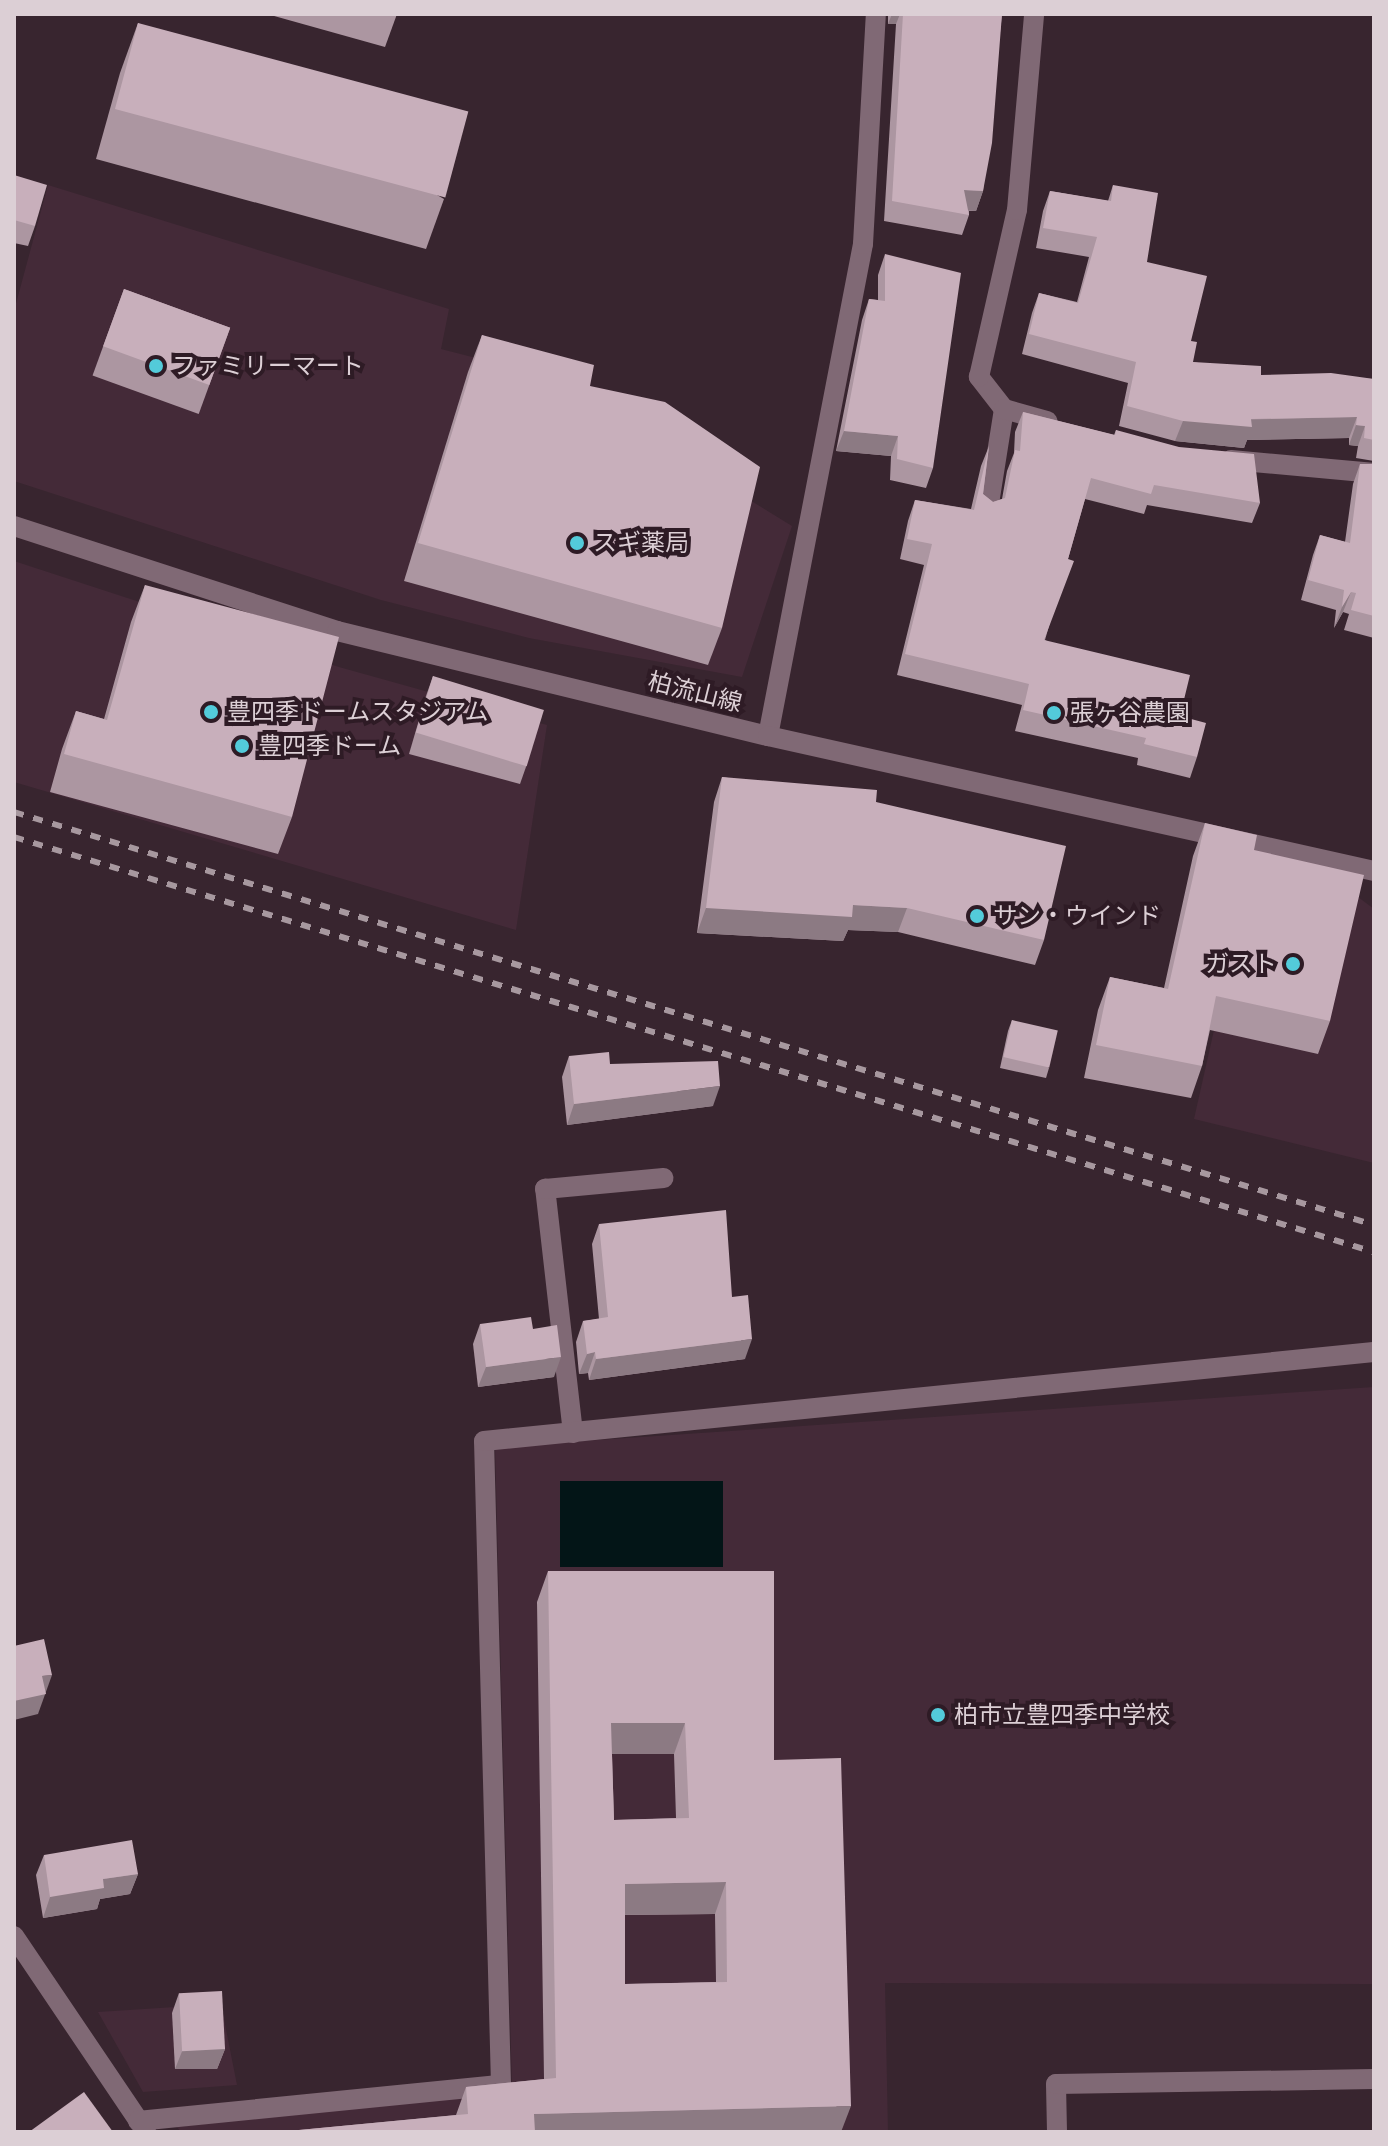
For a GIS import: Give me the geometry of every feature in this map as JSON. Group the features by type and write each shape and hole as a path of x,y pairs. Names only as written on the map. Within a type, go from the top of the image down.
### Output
{"street":[{"path":"768,736 863,244 876,14"},
{"path":"1034,15 1017,210 979,377 1004,409 1065,426"},
{"path":"988,510 1004,409"},
{"path":"1204,457 1374,473"},
{"name":"柏流山線","path":"14,526 337,631 768,736 1374,871"},
{"path":"573,1433 545,1189 663,1178"},
{"path":"14,1936 142,2126 501,2085 484,1441 1374,1352"},
{"path":"1057,2132 1056,2084 1374,2079"}],"shaded area":[{"path":"48,185 449,309 441,349 550,377 792,526 742,677 529,638 381,600 14,481 14,311"},
{"path":"14,561 339,667 547,725 516,930 14,782"},
{"path":"1250,870 1354,894 1374,909 1374,1163 1194,1119"},
{"name":"柏市立豊四季中学校","path":"1374,1387 1374,1984 885,1983 888,2132 181,2132 177,2127 512,2089 495,1447"},
{"path":"560,1481 723,1481 723,1567 560,1567"},
{"path":"221,2004 237,2085 143,2092 98,2012"}],"building":[{"path":"903,14 1002,14 992,143 983,191 964,190 969,215 892,201"},
{"path":"138,23 468,112 445,197 115,109"},
{"path":"14,175 47,185 35,226 14,220"},
{"path":"1113,185 1158,193 1147,262 1207,276 1191,341 1197,342 1193,362 1261,366 1261,375 1331,373 1374,379 1374,440 1364,438 1365,426 1356,425 1357,417 1251,419 1252,427 1183,421 1127,406 1136,362 1029,334 1039,293 1078,303 1097,237 1043,228 1050,191 1111,201"},
{"path":"885,254 961,273 933,468 897,459 898,436 844,431 869,299 885,301"},
{"path":"124,289 230,328 209,385 103,346"},
{"name":"スギ薬局","path":"482,335 594,365 590,386 665,402 760,467 722,628 418,543"},
{"path":"1023,412 1115,435 1116,430 1179,447 1254,454 1260,503 1154,485 1151,494 1091,478 1068,559 1074,561 1044,640 1190,675 1180,716 1206,723 1197,757 1144,744 1146,738 1023,710 1029,684 905,654 932,544 907,539 915,500 974,510 989,446 983,494 993,502 1005,498 1015,450 1020,451"},
{"path":"1360,464 1374,464 1374,616 1351,610 1356,593 1351,592 1342,607 1344,590 1308,580 1320,535 1350,543"},
{"name":"豊四季ドームスタジアム","path":"145,585 339,637 292,817 64,754 76,711 107,720"},
{"path":"433,676 544,710 527,766 416,732"},
{"path":"722,777 877,790 876,802 1066,846 1044,940 907,908 853,905 852,917 706,908"},
{"path":"1205,823 1257,835 1254,850 1364,875 1330,1021 1216,996 1202,1066 1096,1045 1110,977 1168,989"},
{"path":"1012,1020 1058,1031 1049,1068 1003,1057"},
{"path":"609,1052 610,1064 718,1061 720,1086 574,1104 569,1056"},
{"path":"726,1210 732,1297 748,1295 752,1339 596,1359 595,1352 587,1354 583,1321 608,1317 599,1224"},
{"path":"531,1317 533,1329 557,1325 561,1357 486,1367 480,1324"},
{"path":"548,1571 774,1571 774,1760 841,1758 851,2106 534,2114 535,2132 299,2132 468,2114 466,2087 556,2078","holes":["611,1723 685,1723 689,1818 614,1820","726,1882 727,1982 625,1984 625,1884"]},
{"path":"44,1639 52,1675 42,1676 46,1694 14,1701 14,1646"},
{"path":"132,1840 138,1874 103,1879 104,1888 50,1897 44,1855"},
{"path":"222,1991 225,2049 182,2051 179,1993"},
{"path":"84,2092 113,2132 29,2132"}],"railway":[{"path":"14,812 1374,1225"},
{"path":"14,837 1374,1252"}],"place":[{"name":"ファミリーマート","path":"156,366"},
{"name":"スギ薬局","path":"577,543"},
{"name":"豊四季ドームスタジアム","path":"211,712"},
{"name":"張ヶ谷農園","path":"1054,713"},
{"name":"豊四季ドーム","path":"242,746"},
{"name":"サン・ウインド","path":"977,916"},
{"name":"ガスト","path":"1293,964"},
{"name":"柏市立豊四季中学校","path":"938,1715"}]}
